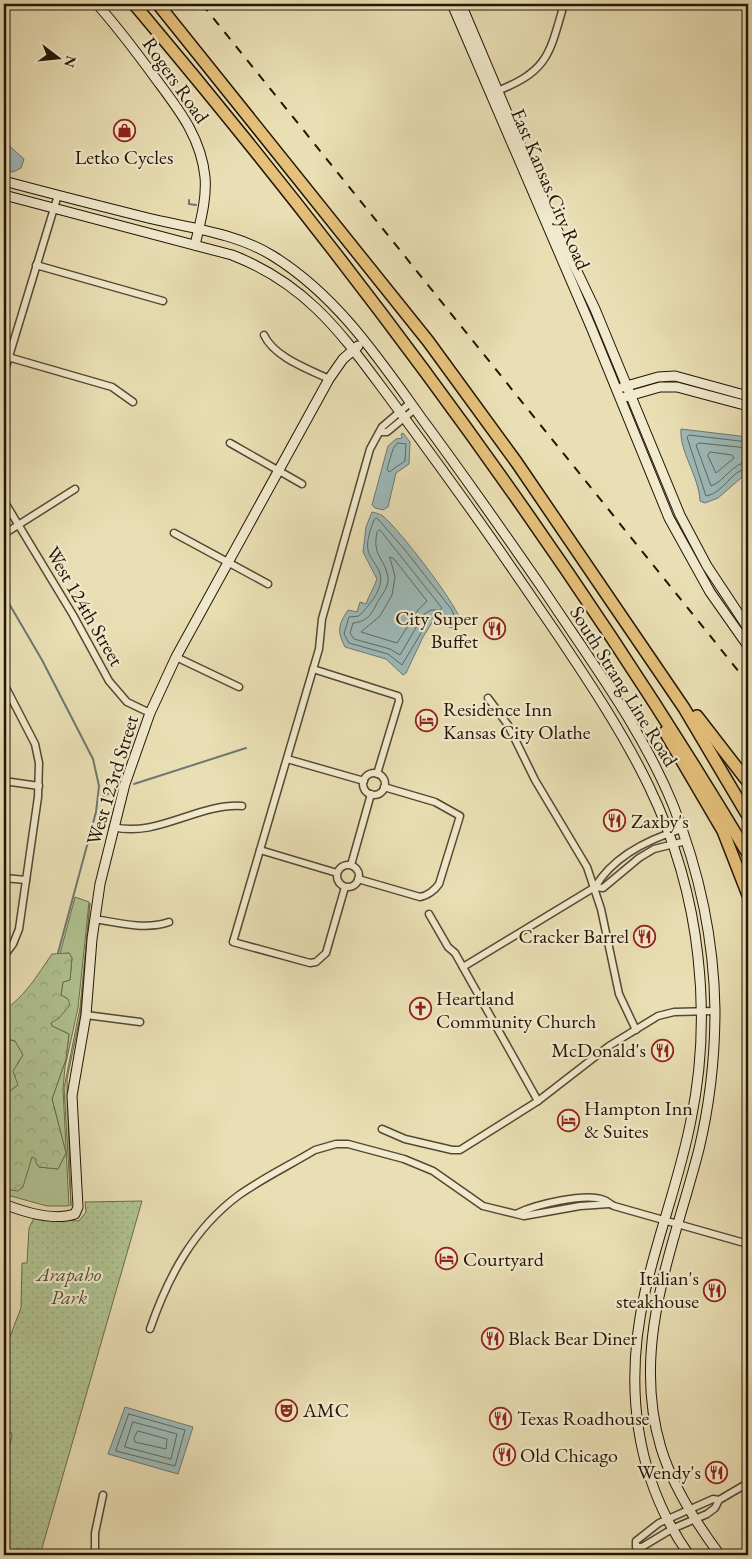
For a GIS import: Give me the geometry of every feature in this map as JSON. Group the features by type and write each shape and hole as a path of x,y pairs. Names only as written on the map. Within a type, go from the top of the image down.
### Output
{"highway":[{"path":"134,4 352,275 450,403 543,533 655,702 748,854"},
{"path":"158,4 434,349 544,502 684,708 748,816"},
{"path":"655,702 655,715 723,831 748,895"},
{"path":"684,708 695,714 748,782"}],"main road":[{"name":"Rogers Road","path":"97,4 125,37 194,133 201,154 205,179 195,245"},
{"name":"East Kansas City Road","path":"452,4 495,92 595,309 680,515 694,544 748,628"},
{"name":"East Kansas City Road","path":"461,4 619,399 683,548 710,592 748,646"},
{"name":"South Strang Line Road","path":"4,181 199,228 257,248 287,265 323,294 364,341 501,528 635,728 662,778 682,829 697,877 710,944 715,1011 712,1071 704,1126 657,1300 650,1367 655,1423 669,1470 689,1509 720,1555"},
{"name":"South Strang Line Road","path":"4,194 195,245 250,262 282,280 319,309 353,349 490,536 594,689 638,761 674,844 693,926 701,1012 699,1059 692,1119 645,1290 639,1321 634,1369 635,1412 643,1458 650,1482 666,1520 689,1555"},
{"name":"West 123rd Street","path":"4,1204 38,1214 69,1216 75,1214 78,1207 72,1096 86,1015 95,919 113,827 125,784 150,713 176,657 227,561 329,379 343,359 364,341"},
{"path":"616,389 658,377 675,376 748,396"},
{"path":"619,399 660,388 677,387 748,406"}],"street":[{"path":"495,92 526,79 540,66 550,48 564,4"},
{"path":"4,373 58,195"},
{"path":"36,265 163,301"},
{"path":"264,334 267,342 282,354 329,379"},
{"path":"8,357 112,387 133,402"},
{"path":"345,887 326,953 316,962 310,963 233,942 319,649 322,619 370,449 382,427 413,406"},
{"path":"230,443 302,484"},
{"path":"4,534 75,489"},
{"name":"West 124th Street","path":"4,502 73,616 109,681 127,702 150,713"},
{"path":"174,532 268,584"},
{"path":"176,657 239,687"},
{"path":"313,669 398,696 399,701 377,774"},
{"path":"4,684 35,744 39,763 38,786 19,929 13,944 4,956"},
{"path":"488,698 508,725 535,780 578,850 595,887 619,994 636,1030"},
{"path":"287,759 364,781"},
{"path":"370,774 377,774 383,778 384,788 377,794 370,794 364,789 364,781 370,774"},
{"path":"4,781 38,786"},
{"path":"358,879 420,897 430,892 439,884 460,816 435,802 384,788"},
{"path":"351,865 370,794"},
{"path":"113,827 142,829 213,808 242,806"},
{"path":"463,967 595,887 600,879 633,850 682,829"},
{"path":"595,887 604,888 639,858 654,850 686,841"},
{"path":"260,850 337,873"},
{"path":"351,865 358,870 358,879 352,886 345,887 340,883 337,873 341,867 351,865"},
{"path":"4,878 26,880"},
{"path":"429,914 448,947 455,953 538,1101"},
{"path":"95,919 145,926 169,922"},
{"path":"382,1129 405,1139 452,1150 460,1150 538,1101 609,1046 658,1016 674,1012 715,1011"},
{"path":"86,1015 140,1022"},
{"path":"150,1329 167,1283 178,1263 212,1218 240,1194 315,1150 326,1146 348,1144 419,1164 483,1206 518,1213 577,1198 594,1198 748,1244"},
{"path":"719,1500 713,1499 689,1509 646,1531 636,1541 636,1547 642,1547 672,1529 716,1508 719,1500 748,1483"},
{"path":"95,1555 95,1533 103,1495"}],"green space":[{"path":"75,897 89,902 78,1008 65,1067 63,1089 69,1206 47,1206 4,1194 4,1186 11,1190 32,1157 36,1159 39,1167 58,1169 66,1153 52,1099 66,1059 69,1034 52,1026 51,1022 68,999 61,995 63,982 70,980 72,958 69,953 60,954"},
{"path":"90,903 80,1017 67,1079 71,1206 64,1088 80,1008"},
{"path":"69,953 72,958 70,980 63,982 61,995 68,999 70,1005 59,1018 51,1023 52,1026 69,1034 66,1059 52,1099 66,1153 58,1169 39,1167 36,1159 32,1157 23,1187 18,1191 11,1190 4,1186 4,1110 10,1091 18,1085 13,1071 23,1055 15,1041 4,1038 4,1010 25,992 52,954"},
{"path":"4,1038 15,1041 24,1055 18,1062 18,1085 10,1091 4,1110"},
{"name":"Arapaho Park","path":"142,1201 40,1555 4,1555 4,1473 12,1435 4,1421 4,1352 21,1308 22,1263 27,1263 29,1228 34,1218 79,1221 86,1212 85,1202"}],"water":[{"path":"4,141 24,159 21,168 13,172 4,170"},
{"path":"681,429 748,437 748,472 718,498 705,503 700,501 696,482 683,446"},
{"path":"403,433 410,442 409,464 396,473 388,507 383,510 375,508 372,505 388,446 396,439 402,438 401,434"},
{"path":"372,512 383,516 413,550 438,582 461,621 452,628 433,621 423,637 406,673 403,675 386,659 345,647 340,632 342,620 348,610 357,612 360,602 366,604 377,579 363,552 366,527"},
{"path":"125,1407 193,1427 178,1474 108,1454"}],"waterway":[{"path":"189,200 189,204 196,205"},
{"path":"4,595 42,660 93,759 99,786 96,812 58,953"},
{"path":"134,784 246,748"},
{"path":"99,798 110,793"}],"railway":[{"path":"202,4 748,683"}],"place":[{"name":"Letko Cycles","path":"124,131"},
{"name":"City Super Buffet","path":"494,629"},
{"name":"Residence Inn Kansas City Olathe","path":"427,721"},
{"name":"Zaxby's","path":"615,821"},
{"name":"Cracker Barrel","path":"645,936"},
{"name":"Heartland Community Church","path":"420,1009"},
{"name":"McDonald's","path":"662,1050"},
{"name":"Hampton Inn & Suites","path":"568,1120"},
{"name":"Courtyard","path":"447,1259"},
{"name":"Italian's steakhouse","path":"715,1290"},
{"name":"Black Bear Diner","path":"492,1338"},
{"name":"AMC","path":"287,1410"},
{"name":"Texas Roadhouse","path":"501,1418"},
{"name":"Old Chicago","path":"504,1455"},
{"name":"Wendy's","path":"717,1472"}]}
